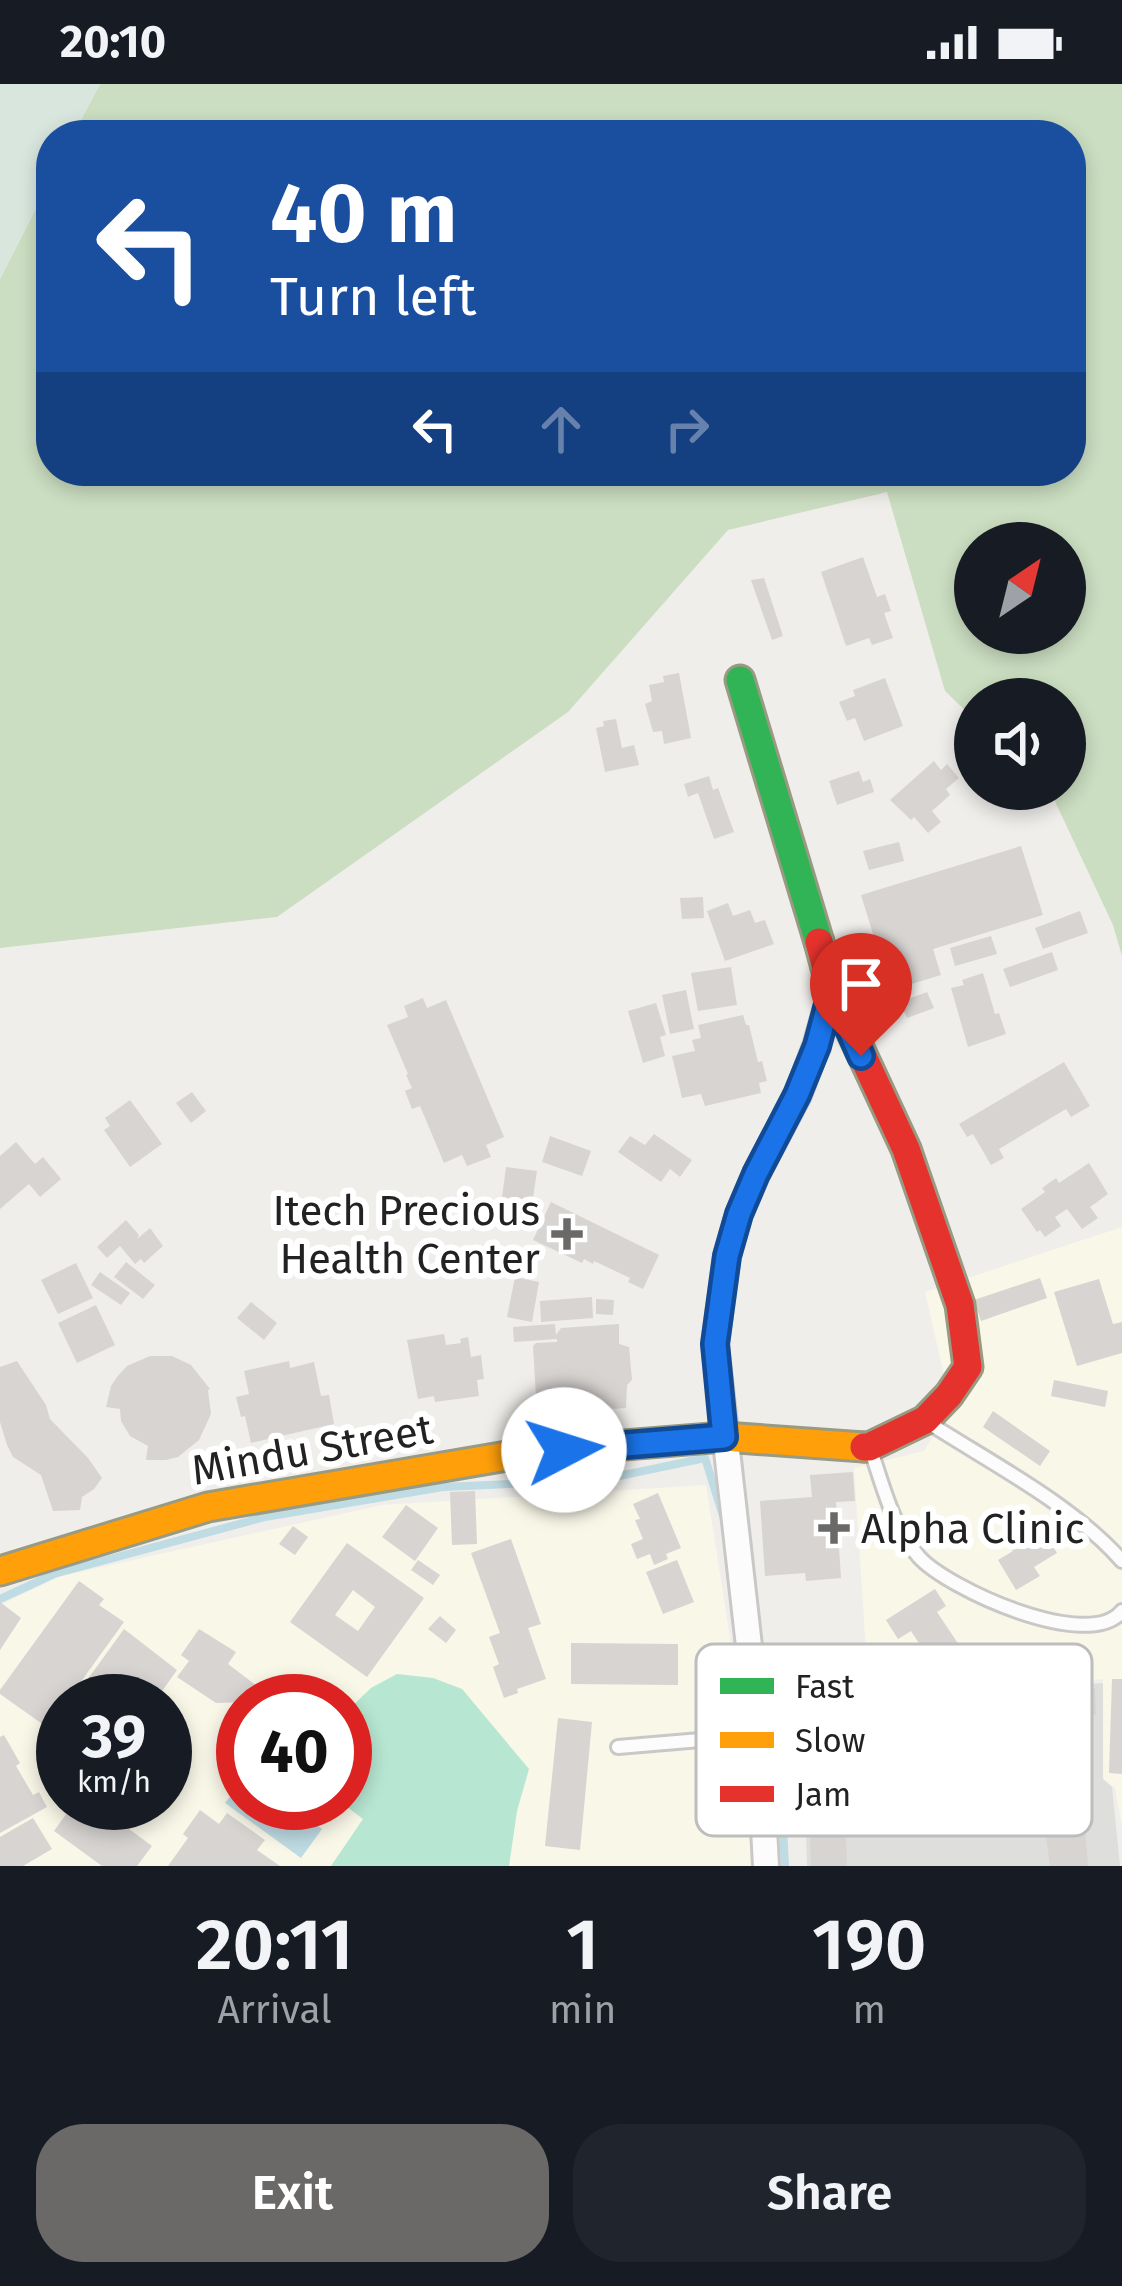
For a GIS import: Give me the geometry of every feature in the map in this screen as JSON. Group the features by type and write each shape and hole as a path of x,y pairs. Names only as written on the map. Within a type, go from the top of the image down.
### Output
{"street":[{"name":"Mindu Street","path":"0,1571 208,1507 524,1453 724,1437 869,1447 926,1420 968,1366 960,1305 906,1149 832,990 740,680"},
{"path":"748,1644 715,1344 727,1256 747,1194 804,1079 832,990"},
{"path":"764,1836 766,1866"}],"lane":[{"path":"926,1420 1075,1517 1122,1561"},
{"path":"869,1447 890,1515 933,1571 1004,1608 1049,1621 1088,1626 1115,1619 1122,1611"},
{"path":"618,1747 696,1740"}],"shaded area":[{"path":"0,84 100,84 81,120 36,120 36,208 0,279"},
{"path":"1122,1227 1122,1827 1115,1788 1101,1777 1103,1679 1092,1680 1092,1644 866,1644 854,1468 924,1451 951,1406 925,1292"},
{"path":"706,1485 731,1644 696,1644 696,1836 754,1836 755,1866 0,1866 0,1605 61,1576 382,1505"},
{"path":"1103,1683 1103,1779 1112,1787 1120,1866 807,1866 806,1836 1092,1836 1092,1684"}],"green space":[{"path":"100,84 1122,84 1122,956 1113,925 1059,810 1086,810 1086,678 954,678 954,700 945,691 887,492 728,530 568,712 277,917 0,948 0,279 36,208 36,486 1086,486 1086,120 81,120"},
{"path":"397,1674 433,1678 462,1689 529,1769 509,1866 331,1866 356,1830 372,1830 372,1687"}],"water":[{"path":"262,1830 321,1830 301,1858"}],"building":[{"path":"863,557 877,597 885,594 891,611 884,613 893,638 872,645 869,638 846,646 821,572"},
{"path":"764,578 783,636 772,640 751,580"},
{"path":"679,673 691,738 664,744 662,731 653,732 645,704 652,701 649,685"},
{"path":"885,678 903,726 864,741 855,718 847,721 839,702 855,696 853,690"},
{"path":"616,719 622,748 634,745 639,765 605,772 596,728"},
{"path":"934,761 941,770 947,764 954,772 954,782 946,789 950,795 932,811 941,822 928,833 890,800"},
{"path":"859,771 863,782 870,779 874,792 837,805 829,781"},
{"path":"709,776 734,832 714,839 698,793 688,797 684,784"},
{"path":"899,842 904,861 869,870 863,851"},
{"path":"1021,846 1043,915 933,949 941,975 902,987 894,960 882,963 861,895"},
{"path":"703,897 704,918 682,919 680,898"},
{"path":"728,903 733,916 750,910 755,923 765,920 774,944 725,961 707,911"},
{"path":"1080,911 1088,933 1043,949 1035,928"},
{"path":"991,936 997,954 955,966 950,948"},
{"path":"1052,952 1058,970 1010,987 1003,969"},
{"path":"731,967 737,1005 698,1011 691,973"},
{"path":"983,973 1006,1034 968,1047 951,988"},
{"path":"686,990 694,1029 670,1034 662,995"},
{"path":"927,992 934,1008 907,1018 900,1002"},
{"path":"423,998 427,1008 446,1000 504,1137 486,1145 491,1157 467,1166 462,1155 444,1163 420,1106 412,1109 405,1091 412,1088 408,1074 387,1025 408,1017 404,1006"},
{"path":"656,1003 666,1035 660,1037 665,1056 643,1063 628,1011"},
{"path":"743,1015 767,1081 759,1083 761,1093 705,1106 701,1094 682,1098 672,1056 695,1051 692,1040 701,1038 698,1025"},
{"path":"1064,1062 1090,1106 1071,1117 1066,1109 999,1149 1004,1158 991,1165 973,1134 967,1137 959,1124"},
{"path":"192,1092 206,1111 191,1123 176,1103"},
{"path":"130,1100 162,1144 130,1167 104,1130 110,1126 105,1118"},
{"path":"654,1134 692,1160 680,1177 670,1169 661,1182 618,1152 630,1136 645,1145"},
{"path":"550,1136 591,1151 582,1176 542,1162"},
{"path":"16,1142 35,1164 43,1157 61,1179 40,1197 29,1184 0,1209 0,1156"},
{"path":"1089,1163 1108,1194 1090,1207 1098,1218 1082,1229 1067,1209 1055,1217 1061,1226 1045,1237 1037,1232 1021,1209 1056,1178 1059,1183"},
{"path":"506,1167 537,1171 529,1224 499,1220"},
{"path":"551,1202 659,1255 643,1289 594,1261 584,1259 582,1263 533,1240"},
{"path":"126,1220 139,1235 137,1239 150,1228 163,1246 144,1263 141,1259 135,1264 120,1246 107,1258 97,1247"},
{"path":"126,1262 155,1285 143,1299 114,1277"},
{"path":"76,1263 93,1298 58,1314 41,1280"},
{"path":"100,1272 130,1293 121,1305 91,1285"},
{"path":"515,1277 539,1282 532,1322 507,1317"},
{"path":"1040,1278 1047,1298 981,1321 974,1300"},
{"path":"1099,1279 1113,1324 1122,1322 1122,1353 1077,1366 1054,1292"},
{"path":"592,1297 593,1318 541,1322 540,1301"},
{"path":"596,1299 614,1300 613,1315 596,1314"},
{"path":"251,1302 277,1323 264,1340 237,1318"},
{"path":"96,1305 115,1345 77,1363 58,1323"},
{"path":"555,1324 556,1335 561,1328 619,1324 619,1344 629,1347 632,1380 627,1385 626,1408 537,1413 533,1346 557,1339 514,1342 513,1327"},
{"path":"444,1334 446,1345 468,1337 471,1357 481,1355 484,1379 477,1380 479,1396 435,1402 434,1396 418,1399 407,1340"},
{"path":"150,1356 172,1356 191,1365 210,1389 211,1414 199,1440 178,1457 166,1460 146,1460 148,1446 130,1436 120,1409 106,1407 117,1377 127,1366"},
{"path":"17,1361 50,1419 102,1478 82,1497 80,1510 53,1511 41,1475 13,1457 7,1445 0,1422 0,1367"},
{"path":"289,1361 290,1368 314,1362 321,1396 329,1395 334,1424 251,1443 236,1397 249,1394 244,1371"},
{"path":"1054,1380 1108,1391 1105,1407 1051,1396"},
{"path":"993,1411 1050,1451 1040,1466 983,1427"},
{"path":"853,1472 855,1501 836,1502 841,1578 806,1581 805,1573 765,1576 760,1501 812,1497 810,1475"},
{"path":"475,1491 477,1544 452,1545 450,1492"},
{"path":"658,1493 681,1548 654,1565 650,1554 637,1559 631,1544 643,1539 633,1504"},
{"path":"406,1505 438,1528 415,1561 382,1537"},
{"path":"1036,1517 1057,1553 1034,1567 1040,1576 1016,1590 998,1560 1013,1551 1004,1536"},
{"path":"293,1526 308,1537 295,1555 279,1544"},
{"path":"511,1539 541,1624 528,1628 546,1679 504,1698 489,1637 500,1633 471,1553"},
{"path":"347,1543 424,1598 369,1674 290,1622","holes":["353,1590 375,1607 358,1631 335,1615"]},
{"path":"418,1560 440,1575 433,1585 411,1570"},
{"path":"677,1560 694,1602 663,1614 646,1572"},
{"path":"79,1581 104,1599 99,1605 124,1622 86,1674 36,1674 36,1720 0,1690"},
{"path":"935,1589 946,1606 937,1612 958,1644 919,1644 911,1631 898,1639 886,1620"},
{"path":"0,1602 21,1618 0,1650"},
{"path":"440,1616 456,1630 446,1643 428,1629"},
{"path":"124,1629 177,1670 174,1674 92,1674"},
{"path":"199,1629 236,1652 228,1664 241,1674 216,1674 216,1703 192,1687 192,1674 179,1674 189,1661 181,1655"},
{"path":"571,1643 678,1644 678,1685 571,1684"},
{"path":"1112,1679 1122,1679 1122,1774 1109,1773"},
{"path":"1095,1688 1096,1715 1092,1715"},
{"path":"558,1718 592,1722 580,1850 545,1846"},
{"path":"4,1735 20,1763 16,1766 36,1794 36,1813 0,1833 0,1737"},
{"path":"200,1810 216,1822 216,1830 251,1830 265,1840 257,1850 280,1866 168,1866 188,1838 183,1834 192,1830"},
{"path":"33,1818 36,1830 52,1849 23,1866 0,1866 0,1837"},
{"path":"130,1830 152,1846 137,1866 102,1866 54,1831"},
{"path":"810,1836 846,1836 847,1866 811,1866"},
{"path":"1046,1836 1086,1836 1088,1866 1050,1866"}],"waterway":[{"path":"0,1599 54,1574 265,1517 443,1487 600,1480 705,1458 725,1522"},
{"path":"783,1836 785,1866"}],"traffic: fast":[{"path":"740,680 819,942"}],"traffic: slow":[{"path":"0,1571 208,1507 524,1453 724,1437 864,1447"}],"traffic: jam":[{"path":"819,942 832,990 906,1149 960,1305 968,1367 925,1420 864,1447"}],"place":[{"name":"Itech Precious Health Center","path":"567,1234"},
{"name":"Alpha Clinic","path":"834,1528"}],"route":[{"path":"564,1450 724,1437 715,1344 727,1256 756,1174 817,1046 832,990 861,1056"}]}
